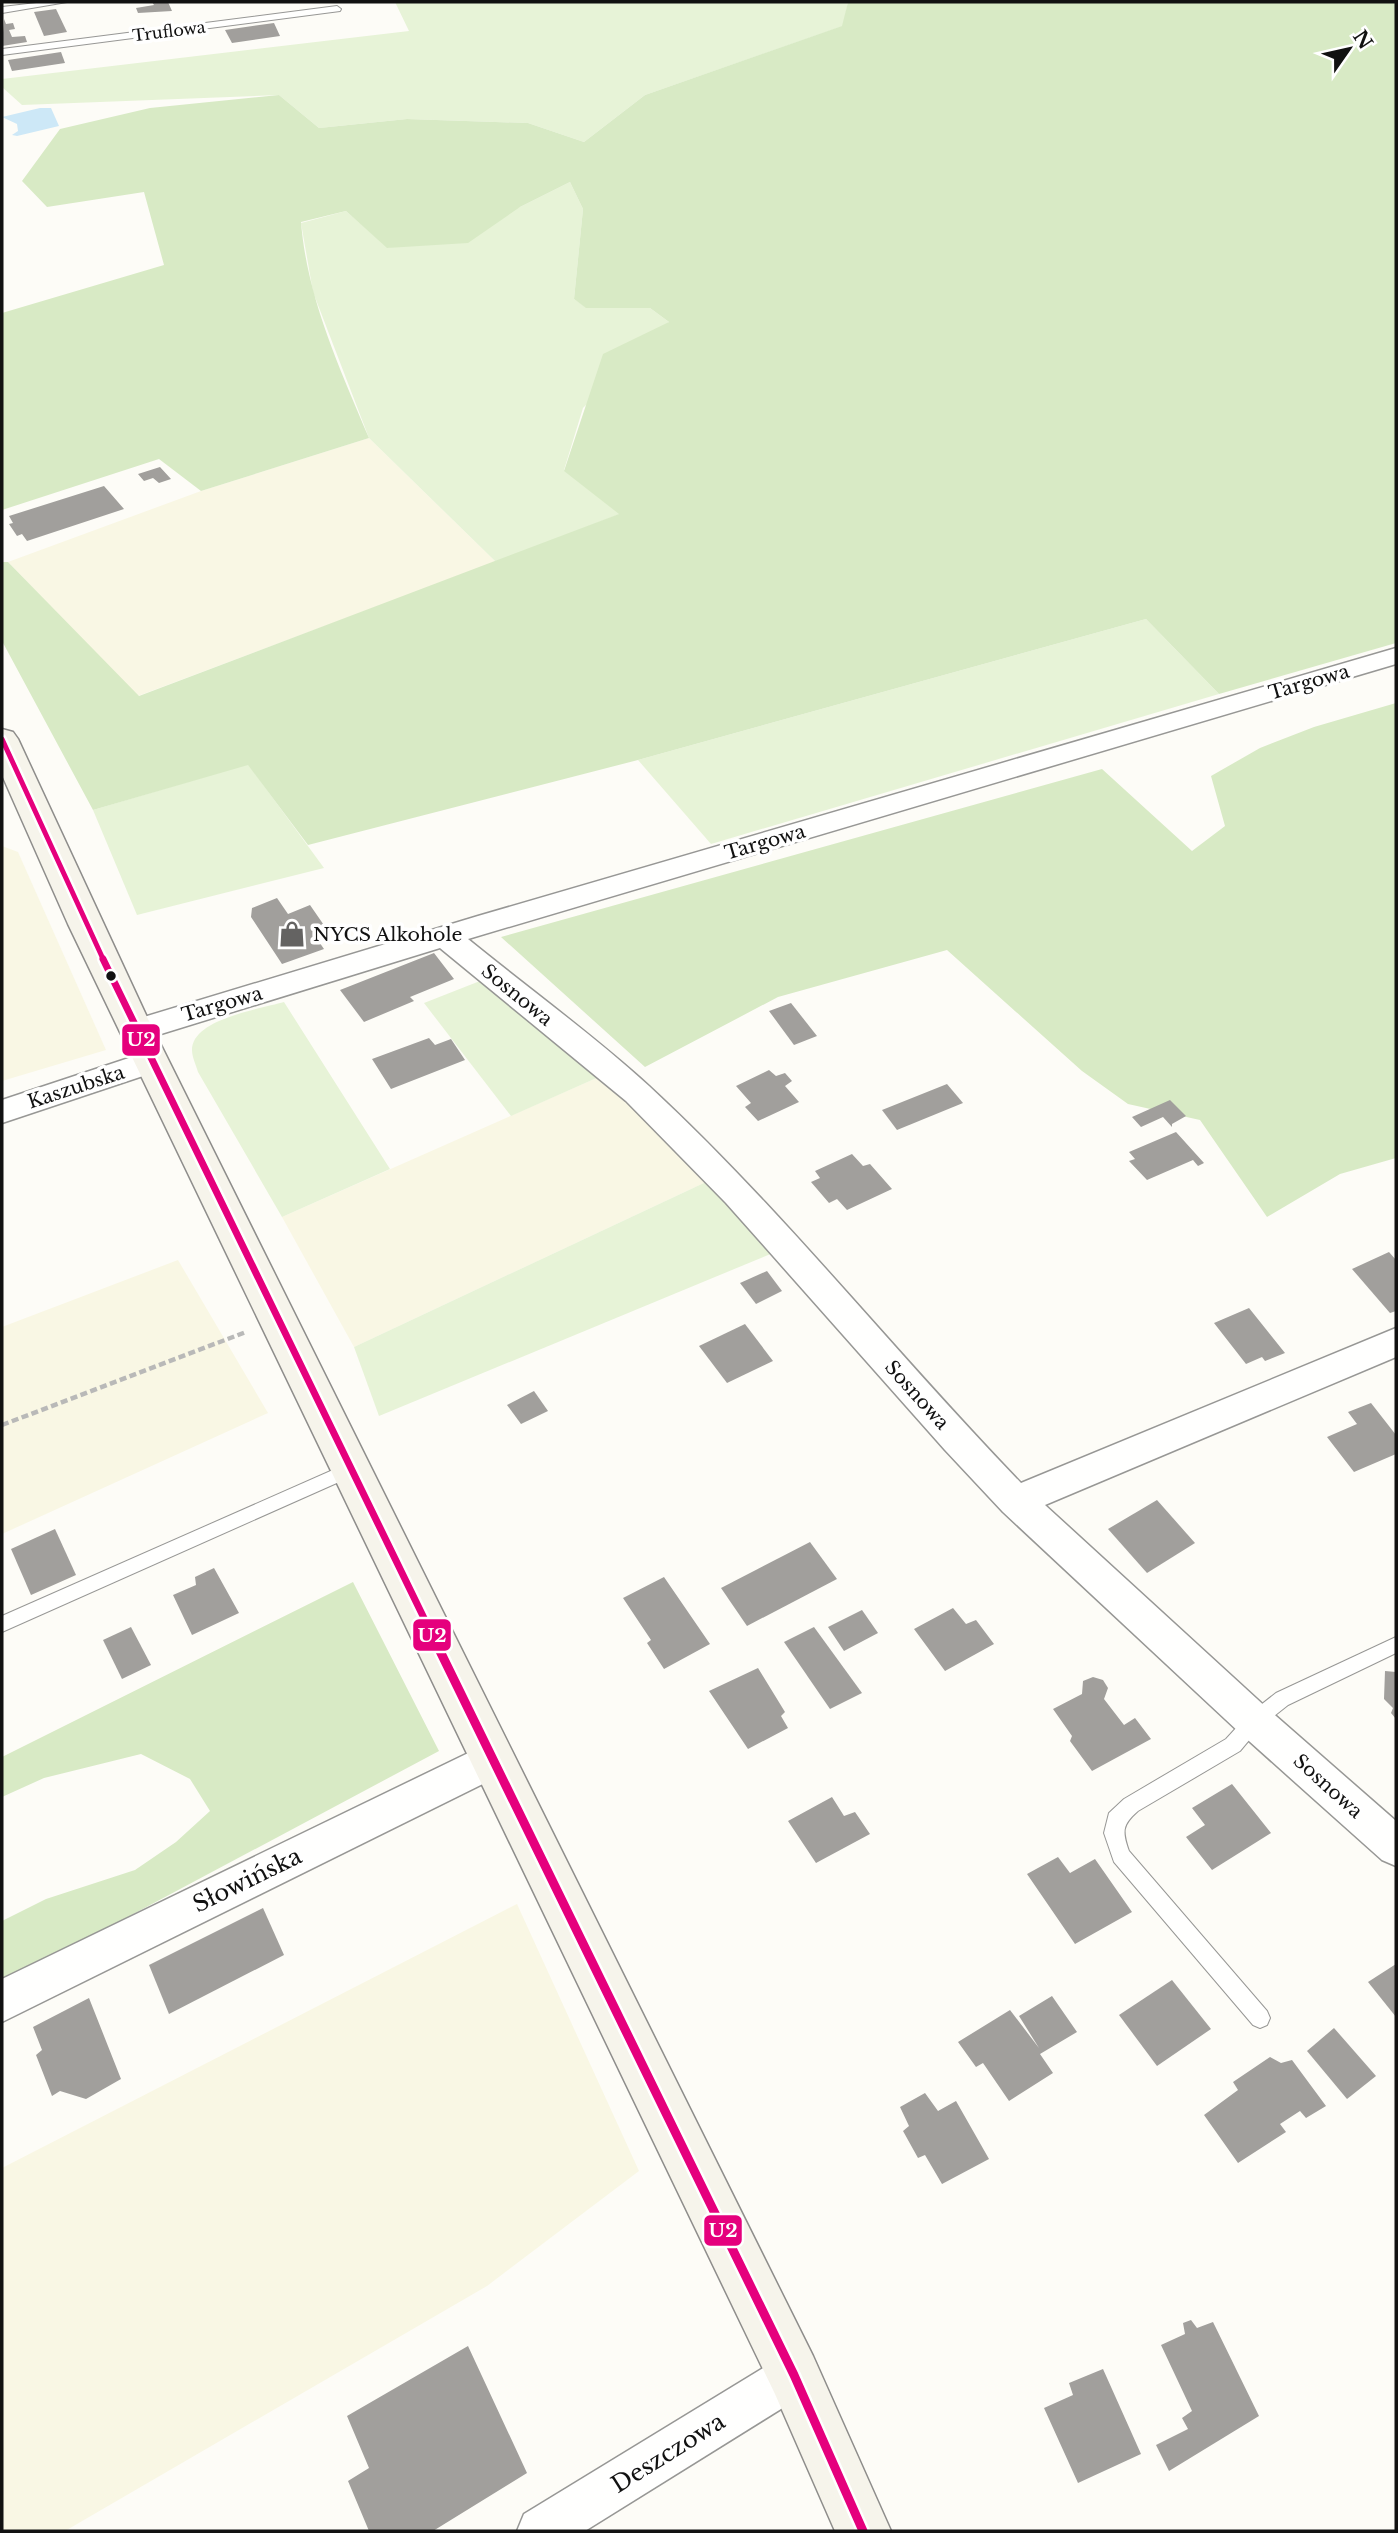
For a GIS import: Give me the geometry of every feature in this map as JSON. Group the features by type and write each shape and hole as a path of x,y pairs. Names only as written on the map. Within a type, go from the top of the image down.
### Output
{"main road":[{"path":"2,739 47,847 143,1047 280,1320 794,2375 863,2531"}],"street":[{"name":"Targowa","path":"143,1047 446,937 1396,656"},
{"name":"Sosnowa","path":"446,937 638,1093 737,1194 957,1440 1016,1500 1254,1721 1396,1847"},
{"name":"Kaszubska","path":"2,1112 143,1047"},
{"path":"1016,1500 1396,1342"},
{"name":"Słowińska","path":"2,2001 493,1759"},
{"name":"Deszczowa","path":"541,2531 794,2375"}],"lane":[{"path":"2,10 63,2"},
{"name":"Truflowa","path":"2,52 337,9"},
{"path":"2,1624 351,1469"},
{"path":"1260,2018 1121,1856 1113,1833 1116,1819 1131,1805 1233,1745 1254,1721 1282,1699 1396,1645"}],"path":[{"path":"2,1425 280,1320"}],"shaded area":[{"path":"369,438 496,562 138,696 8,562 201,491"},
{"path":"2,846 18,852 106,1050 2,1081"},
{"path":"601,1076 706,1182 354,1347 282,1217"},
{"path":"178,1260 268,1413 2,1534 2,1327"},
{"path":"517,1904 639,2171 487,2286 65,2531 2,2531 2,2168"}],"green space":[{"path":"395,2 848,2 843,26 645,95 584,142 528,123 407,119 319,128 279,95 22,105 2,87 2,79 409,31"},
{"path":"848,2 1396,2 1396,643 1219,694 1146,619 638,760 308,845 248,765 93,810 2,641 2,562 8,562 139,696 619,514 564,471 603,354 669,322 650,308 586,308 574,299 583,209 570,182 520,207 468,243 387,248 346,211 301,222 310,278 326,333 369,438 201,491 159,459 2,510 2,313 164,265 144,192 47,207 22,181 60,129 150,108 279,95 319,128 407,119 528,123 584,142 645,95 842,26"},
{"path":"570,182 583,209 574,299 587,308 650,308 669,322 583,408 564,470 620,514 496,562 369,438 313,292 301,223 346,211 388,248 520,207"},
{"path":"1146,619 1219,694 711,844 638,760"},
{"path":"1396,703 1396,1158 1340,1174 1267,1217 1200,1120 1128,1104 1082,1071 947,950 778,997 645,1067 501,937 1102,769 1192,851 1225,826 1211,776 1260,748 1314,727"},
{"path":"248,764 324,868 137,915 93,810"},
{"path":"480,981 601,1076 511,1116 424,1003"},
{"path":"284,1002 390,1169 282,1217 198,1072 192,1050 195,1039 215,1023"},
{"path":"706,1182 773,1253 379,1416 354,1347"},
{"path":"353,1582 439,1751 2,1984 2,1921 46,1899 135,1870 176,1842 210,1811 190,1779 141,1754 44,1778 2,1797 2,1757"}],"water":[{"path":"51,108 59,126 17,136 12,135 18,131 17,124 2,117"}],"building":[{"path":"152,2 168,2 172,11 138,13 136,8 154,5"},
{"path":"56,9 67,32 44,36 34,12"},
{"path":"4,19 6,24 13,23 15,29 9,30 12,37 25,36 27,42 2,46"},
{"path":"274,23 280,36 232,43 225,30"},
{"path":"61,52 65,63 12,71 8,60"},
{"path":"160,467 171,479 159,483 153,478 144,481 138,474"},
{"path":"104,486 124,509 27,541 22,534 17,536 9,524 13,523 9,516"},
{"name":"NYCS Alkohole","path":"277,898 288,914 310,905 328,931 315,936 324,949 282,964 251,917 252,908"},
{"path":"434,953 454,979 410,997 414,1001 364,1022 340,990"},
{"path":"791,1003 817,1036 794,1045 769,1011"},
{"path":"429,1038 435,1045 451,1039 465,1060 391,1089 372,1059"},
{"path":"769,1070 776,1076 785,1073 792,1081 785,1086 799,1102 758,1121 745,1107 751,1103 736,1086"},
{"path":"947,1084 963,1103 897,1130 882,1110"},
{"path":"1170,1100 1186,1116 1172,1124 1172,1127 1163,1117 1141,1127 1132,1117"},
{"path":"1176,1132 1204,1163 1198,1166 1193,1160 1147,1180 1129,1161 1135,1159 1129,1152"},
{"path":"852,1154 863,1166 870,1164 892,1189 847,1210 837,1199 829,1203 811,1182 820,1178 815,1171"},
{"path":"1389,1252 1396,1260 1396,1311 1390,1313 1352,1269"},
{"path":"767,1271 782,1291 756,1304 740,1283"},
{"path":"1249,1308 1285,1353 1265,1361 1262,1357 1246,1364 1214,1323"},
{"path":"745,1324 773,1361 727,1383 699,1346"},
{"path":"534,1391 548,1411 521,1424 507,1405"},
{"path":"1371,1403 1396,1435 1396,1454 1354,1472 1327,1437 1357,1424 1348,1412"},
{"path":"1157,1500 1195,1543 1147,1573 1108,1529"},
{"path":"55,1529 76,1575 31,1595 11,1549"},
{"path":"810,1542 837,1579 747,1626 721,1588"},
{"path":"214,1568 239,1613 192,1635 173,1595 196,1585 195,1577"},
{"path":"664,1577 710,1644 664,1669 647,1643 651,1640 623,1598"},
{"path":"953,1608 966,1624 976,1620 994,1644 945,1671 914,1629"},
{"path":"862,1610 878,1633 844,1651 828,1627"},
{"path":"131,1627 151,1665 122,1679 103,1640"},
{"path":"814,1627 862,1693 830,1709 784,1642"},
{"path":"758,1668 785,1712 781,1716 788,1728 748,1749 709,1691"},
{"path":"1385,1671 1396,1672 1396,1719 1391,1713 1393,1708 1384,1699"},
{"path":"1093,1677 1103,1680 1108,1688 1104,1699 1124,1725 1135,1718 1151,1739 1092,1771 1070,1741 1072,1736 1053,1709 1082,1694 1083,1681"},
{"path":"1232,1784 1271,1833 1212,1870 1186,1837 1205,1825 1192,1808"},
{"path":"832,1797 844,1816 855,1812 870,1834 816,1863 788,1821"},
{"path":"1058,1857 1070,1873 1095,1859 1132,1912 1075,1944 1027,1874"},
{"path":"263,1908 284,1955 169,2014 149,1965"},
{"path":"1396,1964 1396,2017 1368,1982"},
{"path":"1172,1980 1211,2029 1157,2066 1119,2015"},
{"path":"1052,1996 1077,2032 1040,2054 1053,2073 1009,2101 983,2063 976,2067 958,2042 1010,2010 1039,2048 1019,2016"},
{"path":"89,1998 121,2079 86,2099 60,2091 52,2096 36,2055 42,2050 33,2027"},
{"path":"1334,2028 1376,2076 1347,2099 1307,2051"},
{"path":"1270,2057 1281,2063 1292,2060 1326,2106 1306,2118 1300,2111 1280,2124 1286,2132 1238,2163 1204,2115 1238,2090 1233,2082"},
{"path":"925,2093 938,2111 956,2101 989,2159 942,2184 925,2155 918,2158 903,2131 909,2126 900,2107"},
{"path":"1191,2320 1197,2328 1213,2322 1259,2416 1169,2471 1156,2445 1188,2429 1182,2418 1192,2411 1161,2345 1185,2334 1183,2323"},
{"path":"468,2346 527,2473 433,2531 369,2531 348,2481 369,2468 347,2416"},
{"path":"1103,2369 1141,2454 1078,2483 1044,2408 1073,2395 1069,2383"}],"transit line":[{"name":"U2","path":"2,739 129,1015 794,2375 863,2531"}],"place":[{"name":"NYCS Alkohole","path":"292,934"}]}
